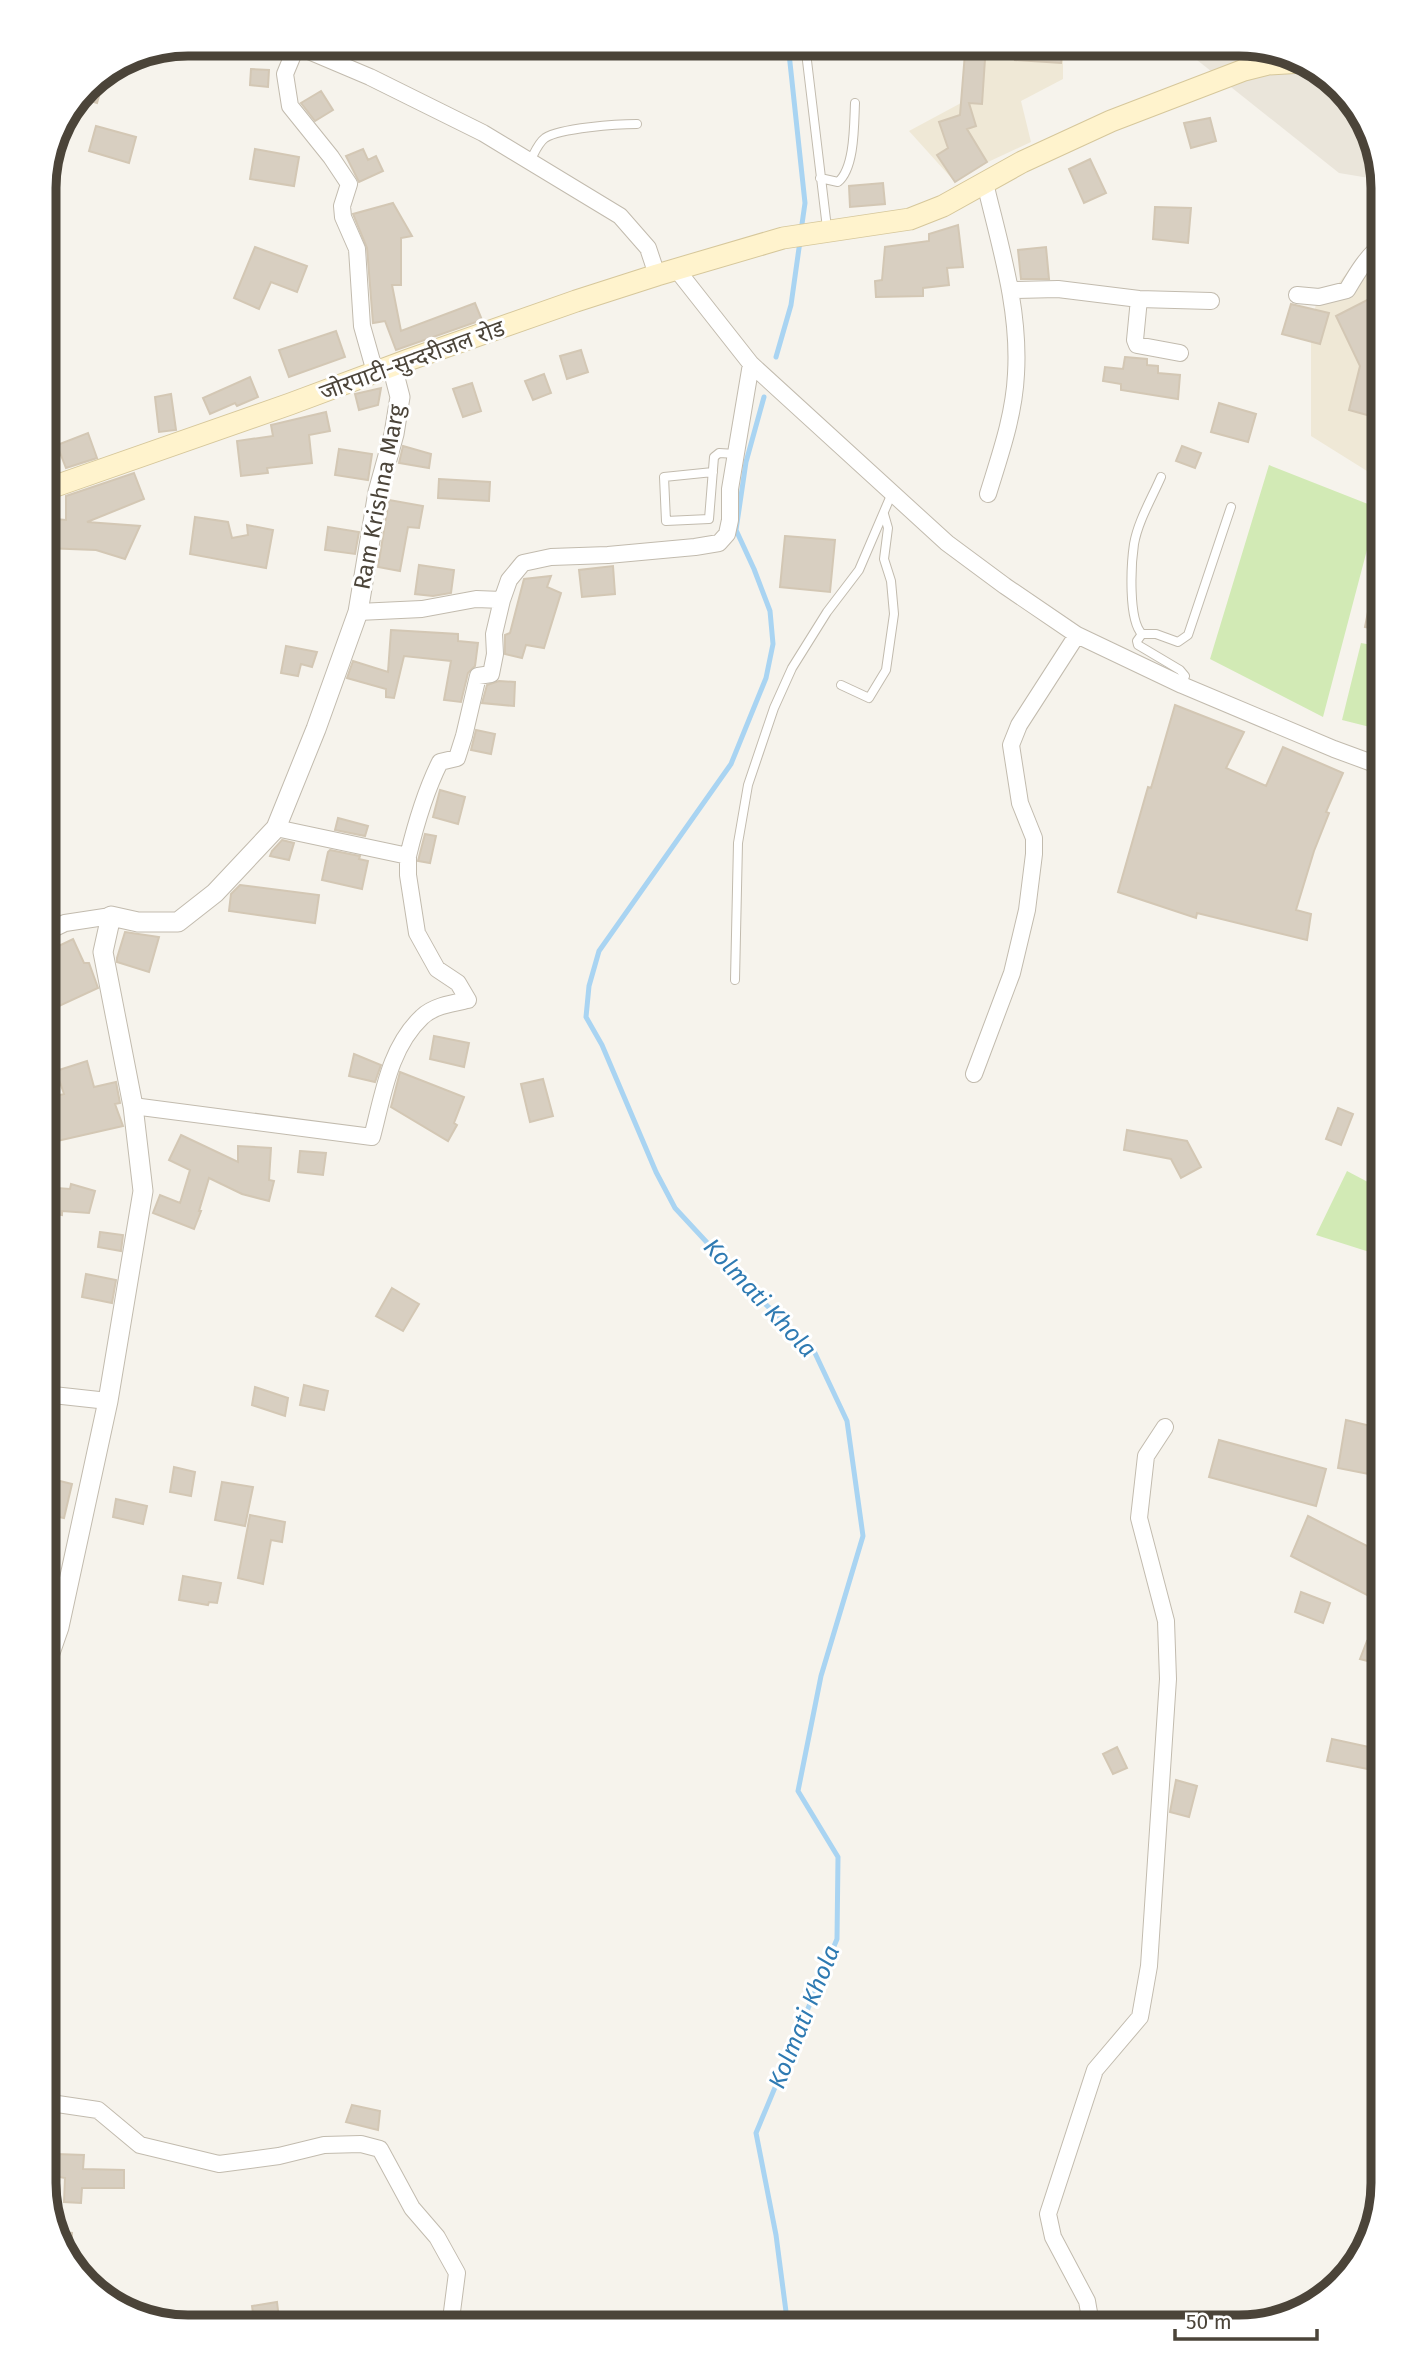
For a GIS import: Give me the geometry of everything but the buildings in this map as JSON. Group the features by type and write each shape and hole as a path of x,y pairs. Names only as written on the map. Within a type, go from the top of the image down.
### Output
{"main road":[{"name":"जोरपाटी-सुन्दरीजल रोड","path":"56,486 576,301 667,272 783,238 910,219 943,206 1022,162 1111,121 1244,70 1282,63"}],"street":[{"path":"292,56 285,74 290,106 349,184 342,206 343,217 358,249 362,326 383,369"},
{"path":"331,56 472,128 620,216 751,364 947,543 1004,586 1077,635 1182,685 1334,750 1371,763"},
{"path":"985,183 1013,300 1016,374 1007,436 988,494"},
{"path":"1297,295 1319,297 1346,290 1371,255"},
{"path":"1011,290 1058,289 1139,299 1212,301"},
{"path":"1139,299 1135,340 1138,345 1180,353"},
{"path":"133,1106 372,1137 393,1055 423,1016 468,1000 458,983 437,969 416,933 408,856 422,803 440,762 457,758 478,676 491,674 495,654 494,634 509,580 523,563 551,557 608,555 719,543 727,534 730,520 730,489 751,364"},
{"name":"Ram Krishna Marg","path":"383,369 400,397 394,434 379,492 358,612 422,609 476,599 502,600"},
{"path":"56,927 65,923 111,916 138,922 178,922 215,893 276,828 316,729 358,612"},
{"path":"974,1074 1012,973 1027,910 1034,854 1034,838 1020,803 1011,745 1019,724 1077,635"},
{"path":"276,828 408,856"},
{"path":"56,1636 108,1401 143,1191 133,1106 103,952 111,916"},
{"path":"56,1395 108,1401"},
{"path":"1089,2315 1087,2301 1053,2237 1048,2214 1095,2070 1140,2017 1149,1966 1168,1679 1166,1621 1139,1518 1146,1455 1165,1427"},
{"path":"56,2104 98,2110 140,2145 219,2164 279,2156 324,2145 360,2144 380,2148 412,2208 437,2237 457,2273 452,2315"}],"lane":[{"path":"805,56 820,178 823,232"},
{"path":"820,178 838,182 845,177 852,147 855,103"},
{"path":"530,162 545,139 555,134 613,124 637,124"},
{"path":"713,472 664,477 666,521 709,519 713,472 714,457 719,453 736,454"},
{"path":"1161,477 1139,526 1135,543 1132,610 1135,628 1142,634 1178,642 1188,635 1231,507"},
{"path":"735,980 738,843 748,785 774,708 792,668 827,612 859,570 892,493"},
{"path":"841,685 869,698 886,670 894,614 891,581 884,559 888,528 884,514"},
{"path":"1142,634 1137,640 1138,645 1180,670 1185,676 1182,685"}],"shaded area":[{"path":"965,56 1063,56 1063,79 1021,101 1031,142 988,162 955,182 909,131 961,103"},
{"path":"1192,56 1248,56 1265,59 1282,63 1313,78 1349,114 1364,145 1371,178 1339,173"},
{"path":"1371,243 1371,474 1311,436 1311,328 1317,299 1337,285"}],"green space":[{"path":"1269,465 1371,505 1371,535 1323,717 1210,659"},
{"path":"1361,643 1371,645 1371,727 1342,720"},
{"path":"1347,1171 1371,1184 1371,1252 1316,1235"}],"waterway":[{"name":"Kolmati Khola","path":"789,56 805,203 801,231"},
{"name":"Kolmati Khola","path":"776,357 791,305 800,241"},
{"name":"Kolmati Khola","path":"764,397 746,462 736,530 770,611 773,644 766,678 731,764 599,951 589,986 586,1017 602,1045 656,1172 675,1208 751,1290 814,1351 847,1421 863,1536 821,1676 798,1791 838,1857 837,1939 756,2133 776,2235 786,2315"}]}
